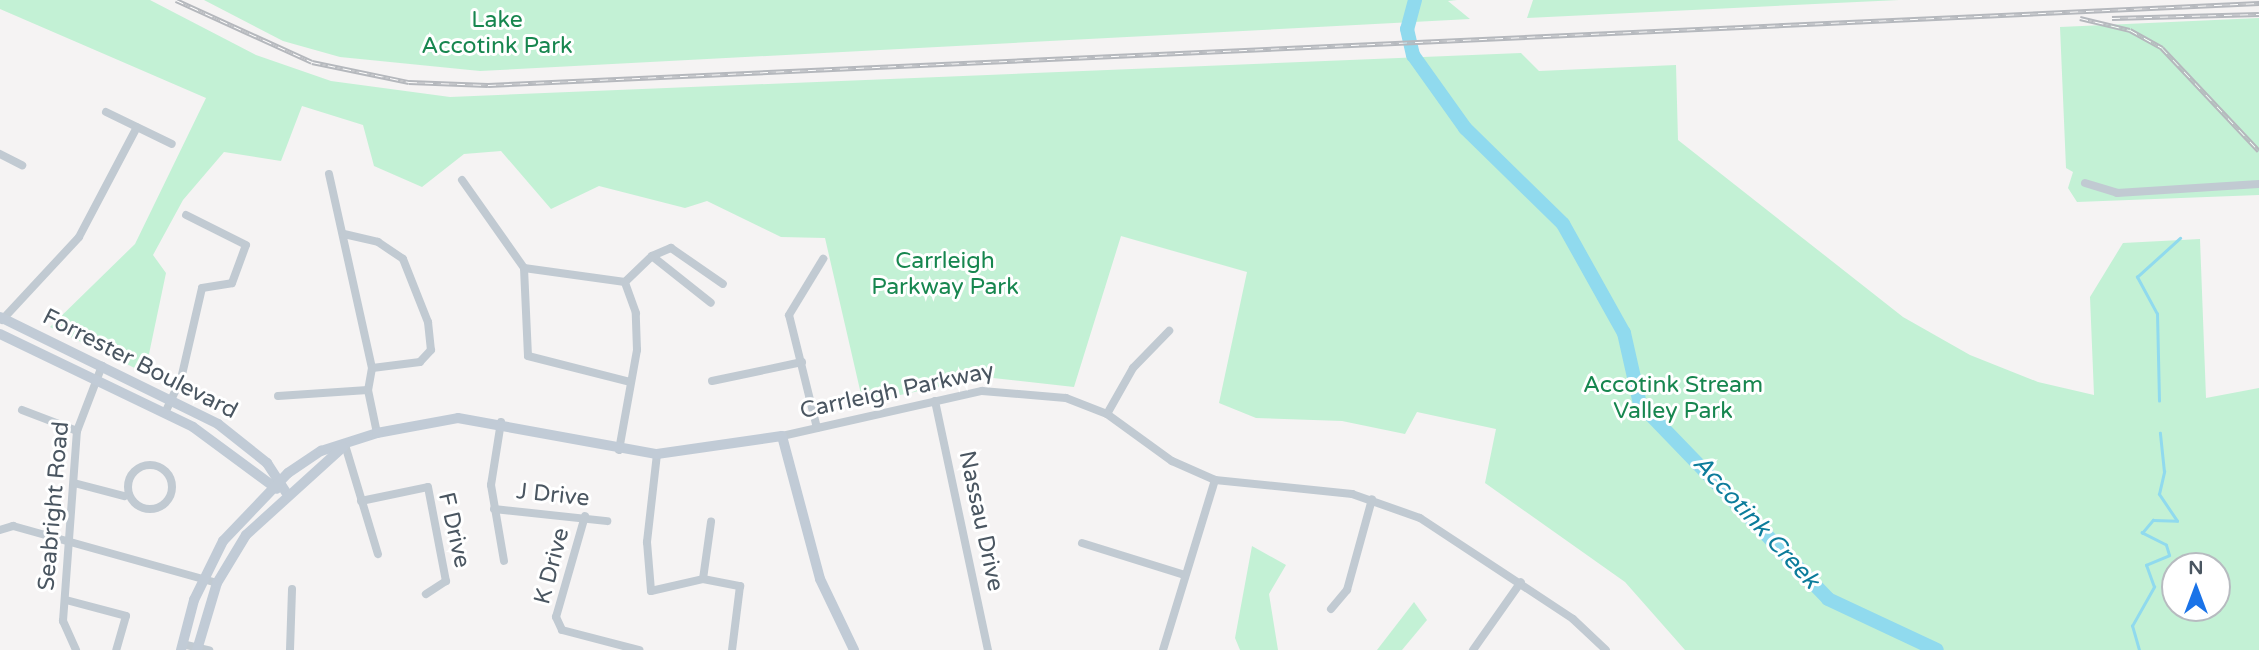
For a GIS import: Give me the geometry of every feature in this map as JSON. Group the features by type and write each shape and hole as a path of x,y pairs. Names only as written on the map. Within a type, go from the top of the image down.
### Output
{"street":[{"path":"106,112 172,144"},
{"path":"1,319 79,237 137,127"},
{"path":"0,154 22,165"},
{"path":"329,174 372,368 368,390 377,433"},
{"path":"462,180 524,268 528,356 630,382"},
{"path":"2085,183 2117,193 2259,184"},
{"path":"165,413 172,399 202,288 232,283 246,245 186,215"},
{"path":"344,234 378,242 403,259 428,322 431,350 420,362 372,368"},
{"path":"625,282 652,256 671,248 685,254 723,284"},
{"path":"652,256 711,303"},
{"path":"817,428 789,315 823,259"},
{"path":"524,268 625,282"},
{"path":"619,450 630,382 636,313 625,282"},
{"name":"Forrester Boulevard","path":"1,319 172,399 238,438 281,479 286,492"},
{"path":"1107,414 1133,368 1169,331"},
{"name":"Forrester Boulevard","path":"0,334 165,413 229,450 271,487 286,492"},
{"path":"712,381 802,362"},
{"name":"Seabright Road","path":"76,650 63,621 71,543 77,431 102,366"},
{"path":"278,396 368,390"},
{"name":"Carrleigh Parkway","path":"181,647 203,578 234,525 271,487 321,452 377,433 438,419 501,422 619,450 657,454 782,436 935,401 1023,390 1107,414 1172,461 1215,480 1372,499 1439,528 1521,582 1606,650"},
{"name":"Nassau Drive","path":"935,401 988,650"},
{"path":"22,410 77,431"},
{"path":"501,422 491,468 494,509 504,561"},
{"path":"782,436 820,579 854,650"},
{"path":"345,445 378,554"},
{"name":"Carrleigh Parkway","path":"201,649 217,583 246,535 286,492 345,445"},
{"path":"657,454 646,551 651,591 703,579 740,586 732,650"},
{"path":"74,483 158,508 174,494 172,479 145,467 131,470 124,496"},
{"path":"1163,650 1215,480"},
{"name":"F Drive","path":"361,501 428,487 446,581 426,594"},
{"path":"1331,609 1347,590 1372,499"},
{"name":"J Drive","path":"494,509 585,516 607,521"},
{"name":"K Drive","path":"585,516 556,617 562,630 639,650"},
{"path":"703,579 711,522"},
{"path":"0,530 13,526 217,583"},
{"path":"1082,543 1185,575"},
{"path":"1473,650 1521,582"},
{"path":"290,650 292,589"},
{"path":"66,600 126,616 116,650"},
{"path":"181,647 201,649"}],"green space":[{"name":"Accotink Stream Valley Park","path":"0,0 150,0 256,55 331,81 450,97 1521,53 1539,71 1676,65 1678,140 1903,317 1970,355 2038,382 2094,395 2090,297 2123,243 2200,239 2206,398 2259,388 2259,650 1685,650 1625,582 1485,483 1496,429 1417,412 1405,434 1342,421 1256,418 1219,403 1247,272 1121,236 1074,387 984,377 863,403 825,238 781,237 707,201 685,208 599,186 551,209 501,151 464,154 422,187 374,166 363,125 302,106 281,161 224,152 183,200 153,255 166,273 145,373 50,327 135,244 206,98 0,9"},
{"name":"Lake Accotink Park","path":"204,0 1457,0 1448,1 1470,19 480,71 340,57 283,41"},
{"path":"1533,0 1899,0 1527,18"},
{"path":"2259,18 2259,195 2077,202 2068,188 2073,172 2066,168 2060,27"},
{"path":"1252,546 1286,565 1269,594 1278,650 1240,650 1235,638"},
{"path":"1414,602 1427,620 1402,650 1377,650"}],"waterway":[{"name":"Accotink Creek","path":"1415,0 1407,29 1413,55 1465,128 1563,224 1624,333 1640,404 1828,599 1937,650"},
{"path":"2159,401 2157,314 2137,277 2180,238"},
{"path":"2139,650 2132,626 2154,587 2146,565 2169,555 2166,545 2142,533 2153,520 2177,521 2159,494 2164,472 2160,433"}],"railway":[{"path":"176,0 312,62 409,82 488,85 2259,3"},
{"path":"2112,18 2259,14"},
{"path":"2080,18 2130,30 2162,48 2259,151"}],"park label":[{"name":"Carrleigh Parkway Park","path":"945,274"}]}
